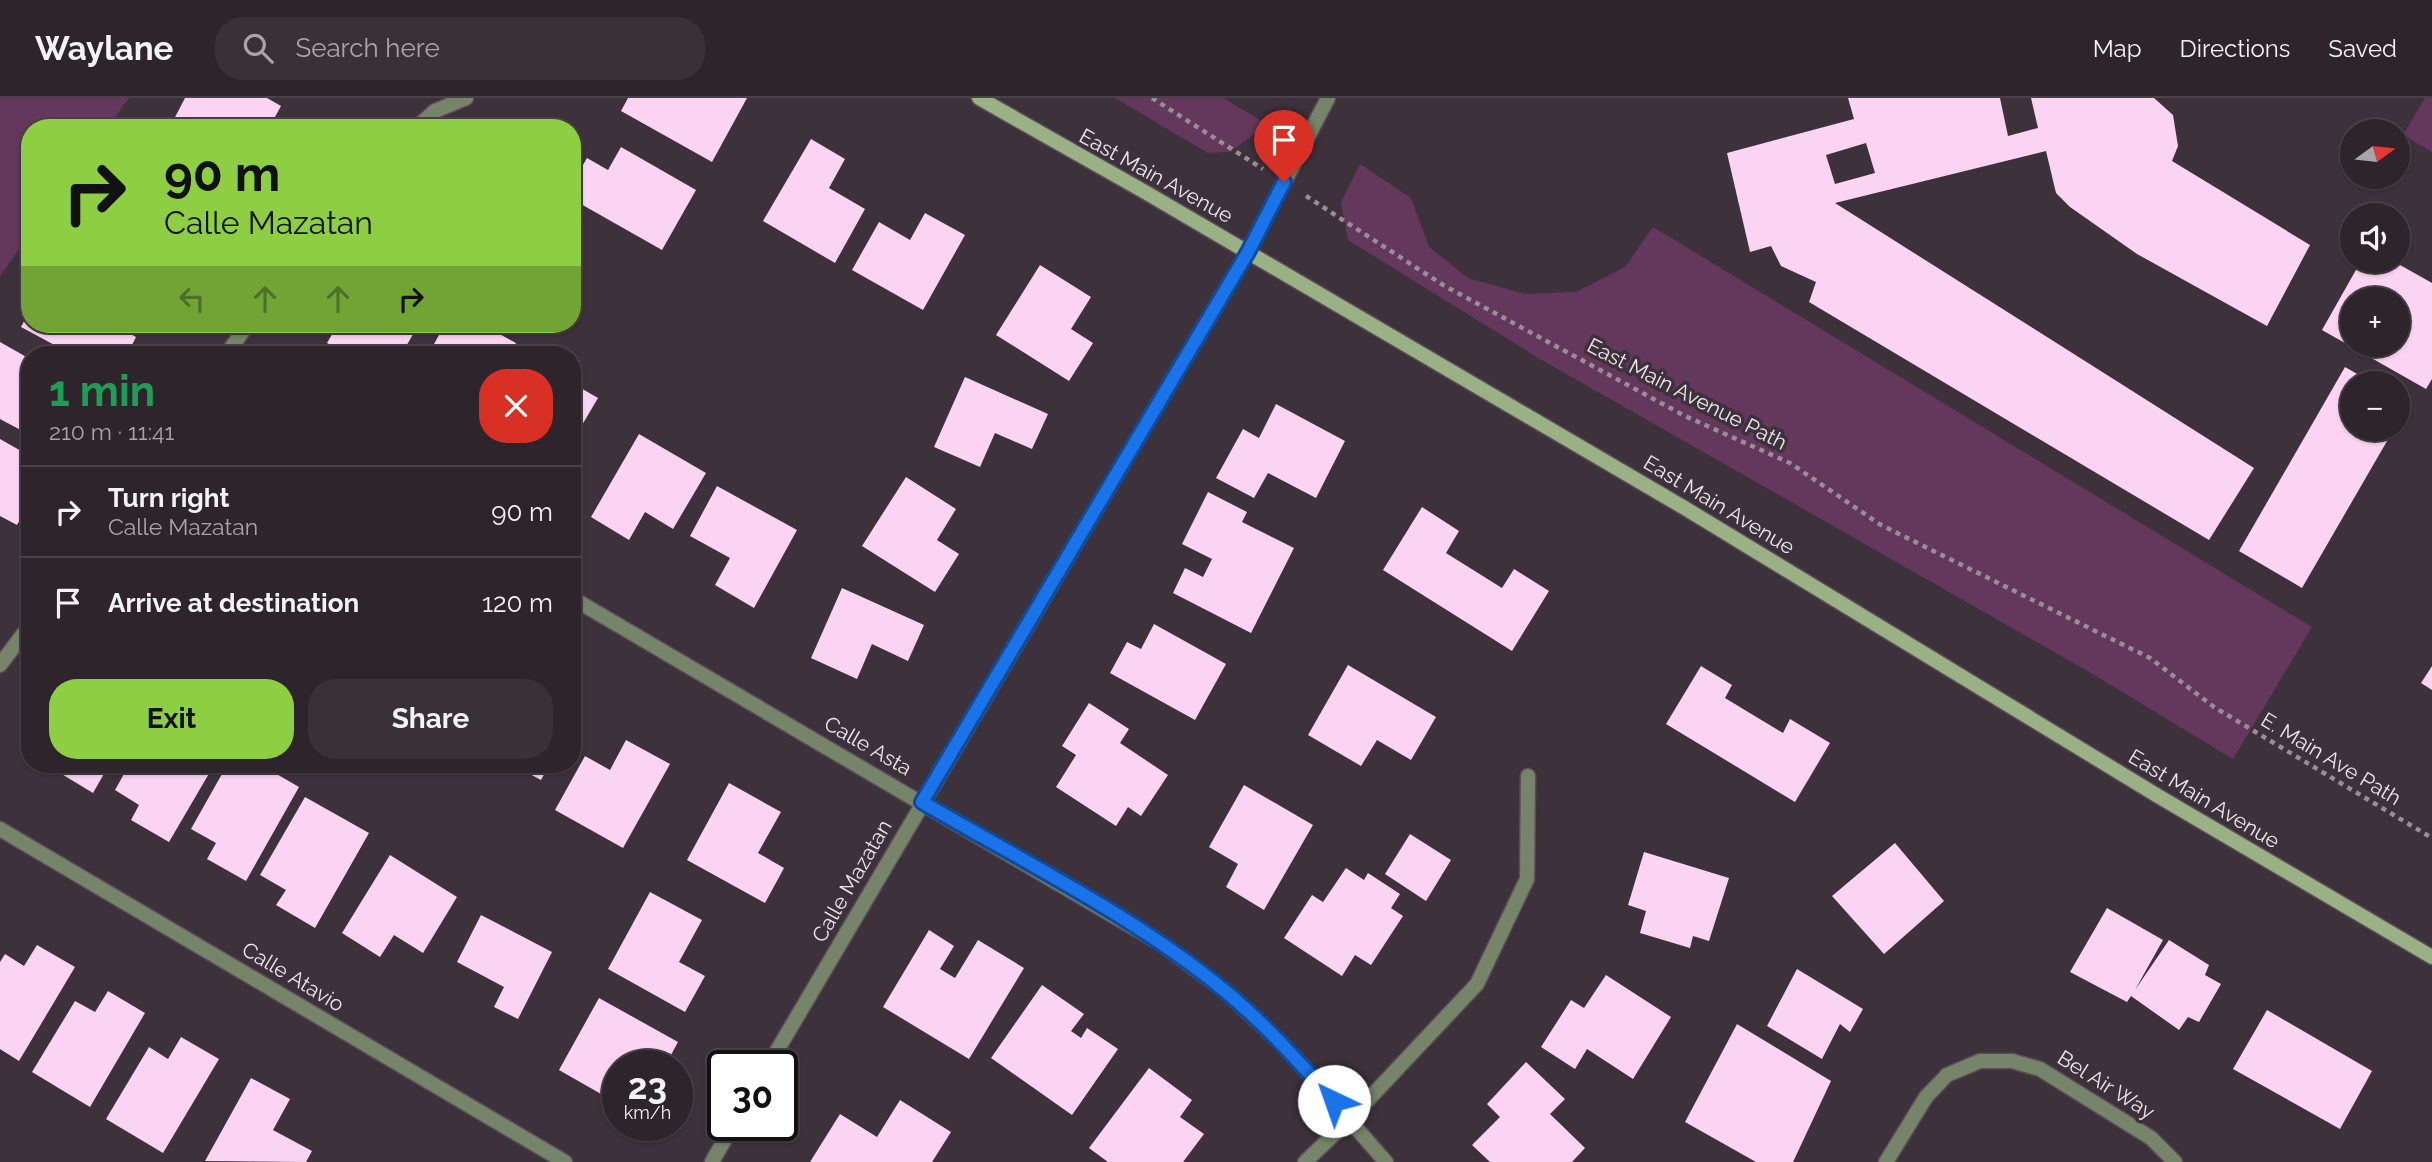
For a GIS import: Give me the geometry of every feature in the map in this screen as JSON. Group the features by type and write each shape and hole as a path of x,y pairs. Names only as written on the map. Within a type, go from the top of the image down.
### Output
{"main road":[{"name":"East Main Avenue","path":"979,98 1683,507 2158,796 2432,957"}],"street":[{"path":"426,119 435,111 466,98"},
{"name":"Calle Mazatan","path":"777,1050 1248,252 1328,98"},
{"name":"Calle Asta","path":"581,603 1163,945 1226,992 1286,1048 1386,1162"},
{"path":"0,665 21,637"},
{"path":"1306,1162 1477,984 1527,879 1528,776"},
{"name":"Calle Atavio","path":"0,829 565,1162"},
{"name":"Bel Air Way","path":"1886,1162 1926,1097 1947,1075 1980,1061 2012,1061 2040,1069 2151,1138 2175,1162"},
{"path":"712,1162 724,1141"}],"path":[{"name":"East Main Avenue Path","path":"1152,98 1443,285 1685,416 1790,463 1881,525 2150,658 2214,707"},
{"name":"E. Main Ave Path","path":"2214,707 2432,838"}],"shaded area":[{"path":"0,98 129,98 114,119 21,119 21,247 0,276"},
{"path":"1115,98 1223,98 1264,122 1253,135 1230,152 1208,153"},
{"path":"2425,98 2432,98 2432,152 2410,139 2410,123"},
{"path":"1360,164 1411,198 1429,247 1468,278 1525,294 1576,292 1625,267 1653,227 2312,627 2233,759 2086,670 1540,359 1348,240 1341,202"}],"building":[{"path":"185,98 267,98 281,106 274,119 174,119"},
{"path":"628,98 747,98 712,162 621,111"},
{"path":"1848,98 2000,98 2008,136 2038,128 2031,98 2154,98 2173,115 2178,146 2172,161 2310,245 2267,326 2137,254 2070,207 2056,193 2046,151 1835,203 2254,468 2209,540 1809,302 1816,282 1781,266 1771,246 1750,252 1727,153 1854,119","holes":["1866,143 1875,173 1835,184 1826,155"]},
{"path":"811,139 845,159 829,188 865,209 835,263 763,221"},
{"path":"621,147 696,190 662,250 581,204 581,168 587,158 608,170"},
{"path":"925,213 965,235 923,310 852,270 879,222 910,240"},
{"path":"1040,265 1091,297 1071,329 1093,343 1069,381 996,335"},
{"path":"2410,271 2432,283 2432,379 2426,389 2410,380 2410,371 2394,371 2370,357 2410,357 2410,287 2346,287 2354,273 2410,273"},
{"path":"2340,298 2340,340 2322,330"},
{"path":"32,333 129,333 136,337 132,346 56,346"},
{"path":"333,333 414,333 406,346 333,346 327,343"},
{"path":"440,333 498,333 516,343 514,346 433,346"},
{"path":"0,342 21,354 21,430 0,419"},
{"path":"2340,376 2340,441 2387,441 2302,588 2239,551"},
{"path":"965,377 1048,414 1032,449 995,433 980,467 934,447"},
{"path":"581,388 598,398 581,427"},
{"path":"1276,404 1345,441 1316,498 1268,473 1254,498 1216,478 1243,429 1259,438"},
{"path":"639,434 706,473 673,529 645,512 629,540 591,517"},
{"path":"0,439 21,451 21,518 17,525 0,516"},
{"path":"906,477 956,509 937,540 959,554 935,592 862,546"},
{"path":"717,486 797,530 754,608 715,585 730,558 690,536"},
{"path":"1208,492 1247,512 1242,522 1294,548 1251,633 1173,593 1185,568 1203,577 1212,559 1182,544"},
{"path":"1422,507 1459,531 1446,553 1502,588 1514,569 1549,591 1512,651 1383,570"},
{"path":"842,588 924,625 908,661 872,644 857,679 811,658"},
{"path":"1154,624 1226,664 1195,720 1110,673 1127,642 1141,649"},
{"path":"1348,665 1436,717 1411,760 1377,740 1361,766 1308,735"},
{"path":"1701,666 1732,685 1725,698 1783,733 1790,719 1830,743 1795,802 1666,724"},
{"path":"2432,666 2432,690 2421,683"},
{"path":"1089,703 1129,729 1120,743 1168,775 1141,816 1128,807 1116,826 1056,787 1076,755 1062,746"},
{"path":"626,740 670,764 623,848 555,810 576,773 581,773 581,763 585,756 610,770"},
{"path":"60,773 104,773 93,793"},
{"path":"125,773 209,773 169,842 131,820 139,805 115,790"},
{"path":"222,773 275,773 299,787 246,881 207,859 216,843 191,829"},
{"path":"528,773 545,773 541,780"},
{"path":"729,783 781,812 758,853 784,868 765,903 687,860"},
{"path":"1244,785 1313,825 1264,910 1226,887 1238,864 1209,847"},
{"path":"305,797 369,833 315,928 276,905 286,890 260,875"},
{"path":"1410,834 1451,860 1426,901 1385,874"},
{"path":"1895,843 1944,901 1884,954 1832,896"},
{"path":"1644,852 1729,878 1709,941 1693,936 1690,948 1640,933 1646,911 1628,905"},
{"path":"390,855 457,897 423,953 394,935 380,957 342,933"},
{"path":"1346,868 1364,880 1368,873 1400,894 1391,908 1403,916 1371,965 1355,955 1342,976 1284,938 1312,895 1323,902"},
{"path":"650,892 702,920 679,962 705,976 685,1012 608,969"},
{"path":"2107,908 2163,940 2135,990 2169,940 2209,965 2205,975 2221,984 2199,1022 2188,1017 2179,1030 2131,996 2127,1002 2070,972"},
{"path":"481,915 552,952 518,1019 494,1007 504,987 457,962"},
{"path":"929,930 954,946 940,969 955,978 978,940 1024,968 969,1059 883,1007"},
{"path":"37,945 75,967 19,1061 0,1049 0,962 5,954 24,966"},
{"path":"1797,969 1863,1009 1850,1032 1840,1024 1822,1059 1767,1026"},
{"path":"1606,975 1671,1017 1633,1079 1587,1049 1575,1069 1541,1047 1571,1000 1584,1008"},
{"path":"1042,985 1084,1014 1071,1031 1081,1038 1087,1028 1118,1049 1072,1115 991,1058"},
{"path":"108,991 145,1013 90,1107 32,1072 75,1001 95,1012"},
{"path":"599,998 678,1042 674,1050 602,1050 602,1095 559,1070"},
{"path":"2267,1010 2372,1071 2340,1129 2233,1069"},
{"path":"1737,1024 1831,1081 1793,1162 1756,1162 1685,1122"},
{"path":"181,1037 219,1059 163,1153 106,1119 149,1047 168,1059"},
{"path":"1526,1062 1565,1099 1550,1114 1585,1148 1572,1162 1490,1162 1472,1145 1500,1117 1487,1104"},
{"path":"1149,1068 1192,1100 1180,1117 1204,1134 1183,1162 1108,1162 1089,1148"},
{"path":"251,1078 290,1099 273,1130 312,1151 306,1162 205,1161"},
{"path":"900,1100 951,1132 932,1162 810,1162 840,1114 877,1137"}],"route":[{"path":"1284,182 1248,252 922,802 1163,945 1226,992 1286,1048 1334,1101"}]}
